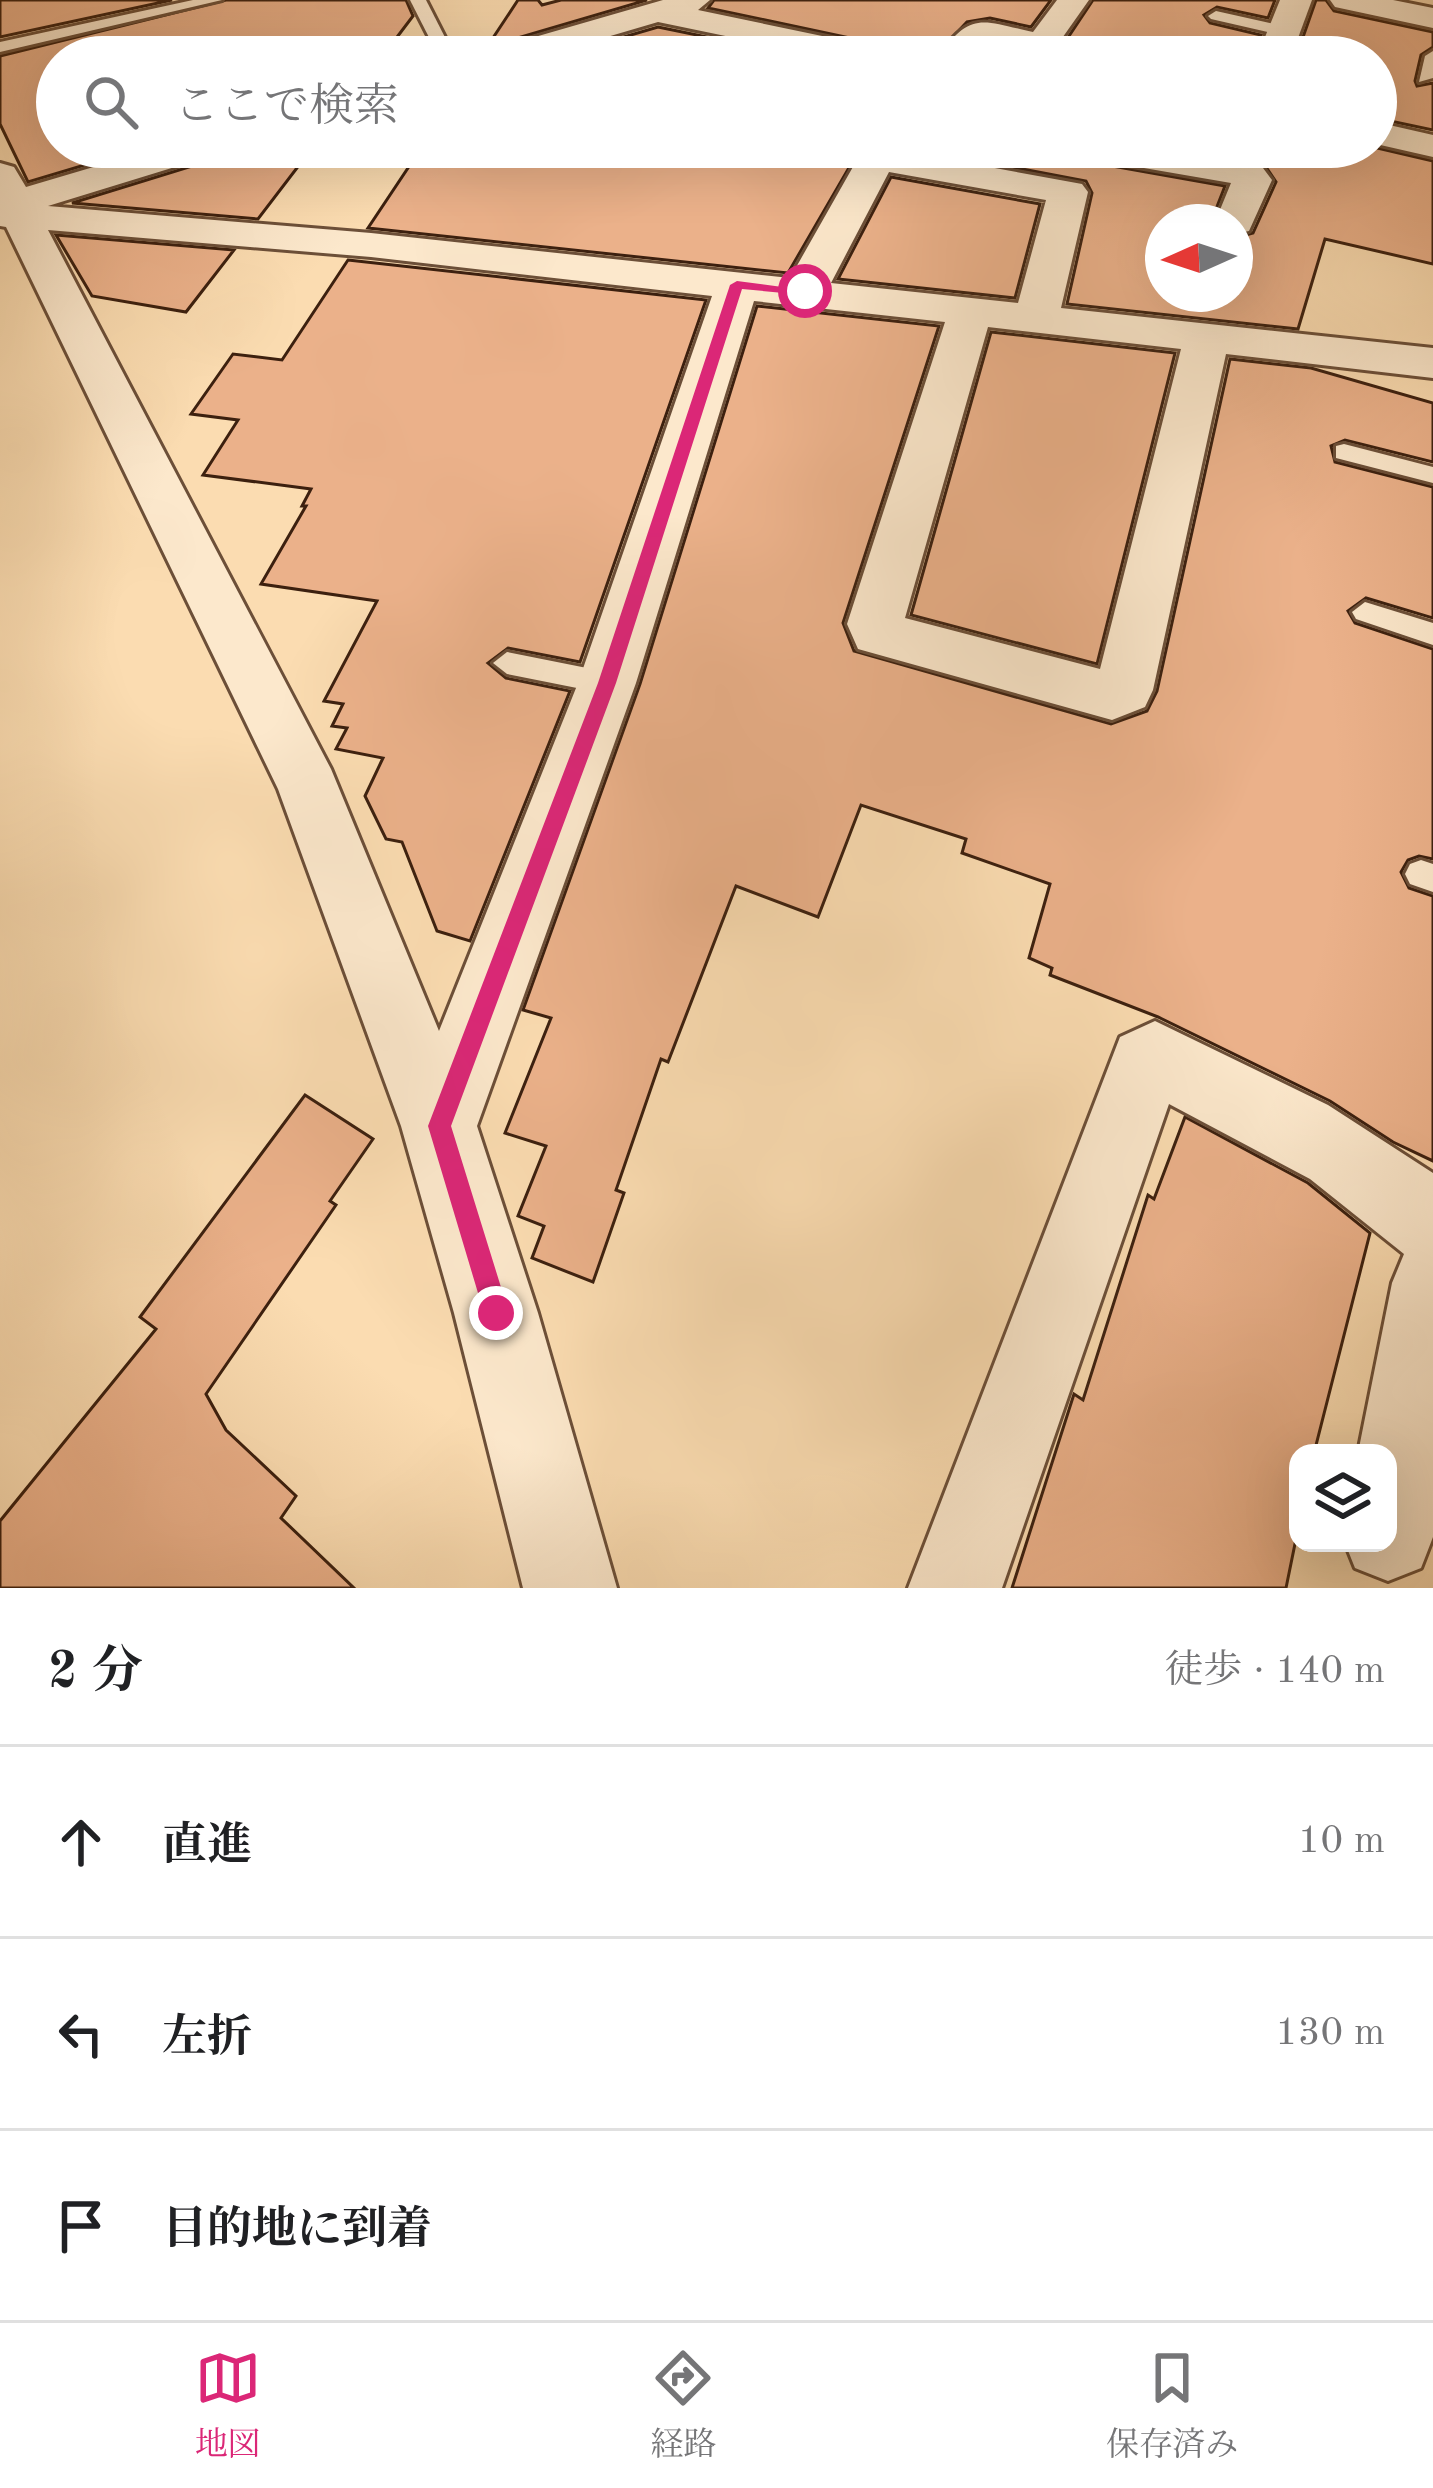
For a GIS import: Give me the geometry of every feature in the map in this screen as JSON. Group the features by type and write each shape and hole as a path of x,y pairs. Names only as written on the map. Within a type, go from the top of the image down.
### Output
{"street":[{"path":"574,36 697,0"},
{"path":"1047,36 1073,0"},
{"path":"1346,0 1433,18"},
{"path":"566,9 575,19 630,36"},
{"path":"658,12 774,36"},
{"path":"972,36 977,30 1004,36"},
{"path":"1397,138 1433,146"},
{"path":"8,202 127,168"},
{"path":"805,291 872,168"},
{"path":"933,168 1068,192 1036,318"},
{"path":"1219,168 1252,180 1242,204"},
{"path":"8,202 1036,318 1201,322 1433,363"},
{"path":"8,202 309,788 440,1126 570,1588"},
{"path":"440,1126 607,683 737,285"},
{"path":"970,310 875,624 878,633 1112,697 1124,690 1201,322"},
{"path":"955,1588 1146,1063 1155,1058 1280,1121 1399,1192 1433,1226"},
{"path":"1397,1483 1433,1283"},
{"path":"1378,1588 1385,1552"}],"lane":[{"path":"50,36 214,0"},
{"path":"418,0 435,21 436,36"},
{"path":"1216,16 1284,29"},
{"path":"0,47 36,39"},
{"path":"1425,78 1433,56"},
{"path":"1344,452 1433,476"},
{"path":"1365,612 1433,634"},
{"path":"507,663 607,683"}],"building":[{"path":"0,0 172,0 0,37"},
{"path":"226,0 406,0 413,16 398,36 81,36"},
{"path":"518,0 538,0 542,5 561,0 647,0 524,36 494,36"},
{"path":"714,0 1051,0 1031,27 990,18 967,22 954,36 841,36 708,8"},
{"path":"1093,0 1275,0 1268,18 1217,7 1204,15 1210,23 1261,36 1069,36"},
{"path":"1316,0 1326,0 1334,11 1433,32 1433,47 1421,55 1415,81 1417,86 1433,83 1433,130 1397,122 1397,36 1303,36"},
{"path":"658,27 702,36 627,36"},
{"path":"36,47 36,168 75,168 28,182 0,124 0,56"},
{"path":"1397,153 1433,161 1433,264 1325,239 1298,329 1067,304 1092,193 1086,181 1017,168 1123,168 1225,186 1218,204 1145,204 1145,312 1253,312 1253,233 1276,182 1267,168 1397,168"},
{"path":"186,168 297,168 258,219 72,203"},
{"path":"408,168 849,168 788,273 368,228"},
{"path":"891,177 1040,204 1015,298 838,279"},
{"path":"56,235 234,250 186,312 92,296"},
{"path":"348,260 706,300 580,662 508,648 488,663 506,678 570,691 470,941 437,931 402,842 386,839 365,796 383,758 336,749 347,728 332,726 343,704 324,701 377,601 261,584 311,489 203,475 238,420 191,414 233,354 282,360"},
{"path":"757,306 939,326 843,623 854,651 1111,724 1147,711 1157,691 1230,359 1311,368 1433,403 1433,462 1345,440 1331,446 1335,462 1433,487 1433,618 1366,598 1348,611 1355,623 1433,649 1433,859 1408,860 1401,872 1409,888 1433,896 1433,1161 1393,1142 1330,1101 1158,1017 1050,975 1052,968 1029,958 1050,884 962,853 966,839 861,805 818,917 736,886 668,1062 661,1059 616,1190 624,1193 593,1282 532,1258 544,1226 518,1216 546,1146 505,1133 551,1018 523,1010 640,684"},
{"path":"991,332 1175,353 1097,664 911,615"},
{"path":"305,1095 373,1139 330,1201 336,1205 206,1394 226,1430 296,1496 281,1518 354,1588 0,1588 0,1521 156,1329 140,1317"},
{"path":"1185,1117 1308,1183 1370,1233 1316,1444 1289,1444 1289,1552 1293,1552 1286,1588 1012,1588 1074,1394 1083,1400 1148,1195 1154,1199"}],"route":[{"path":"496,1313 440,1126 607,683 737,285 805,291"}]}
